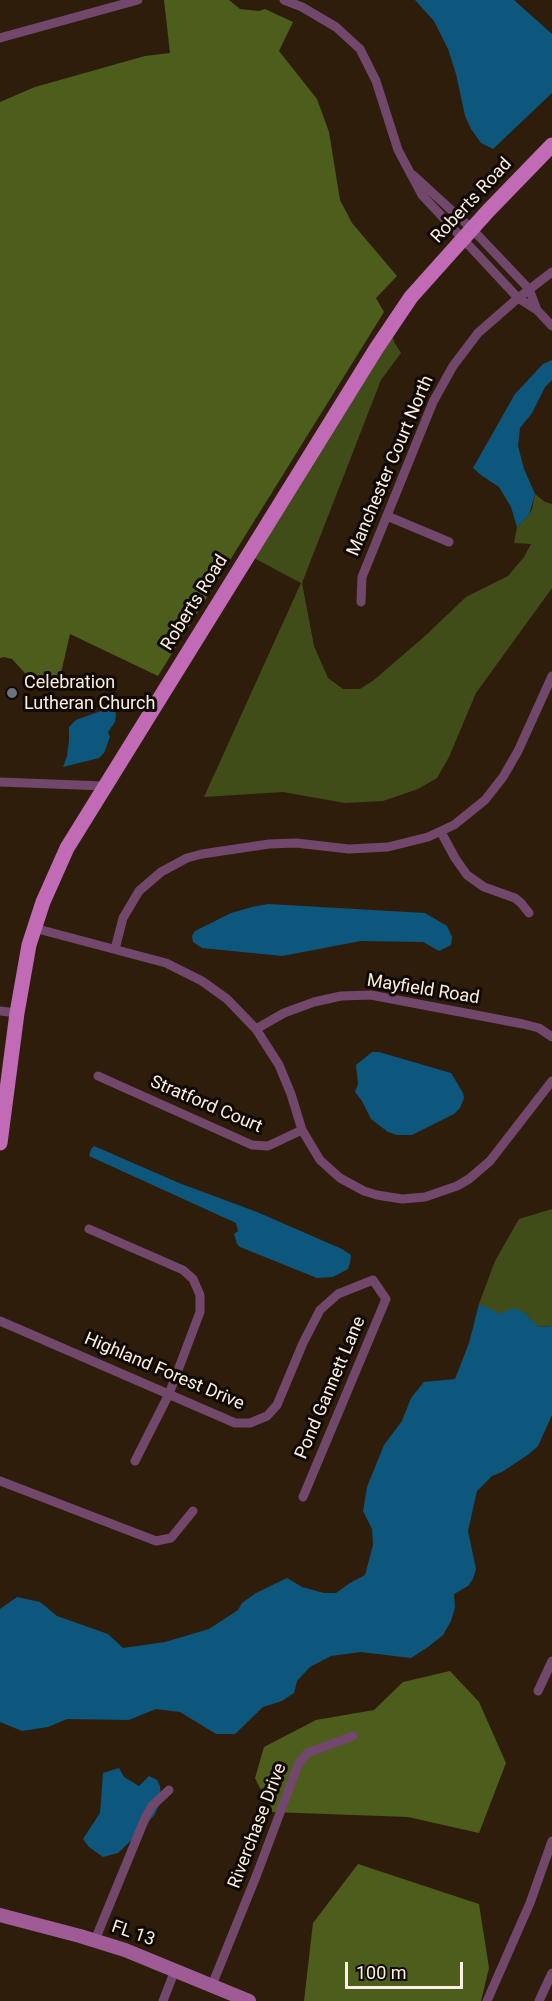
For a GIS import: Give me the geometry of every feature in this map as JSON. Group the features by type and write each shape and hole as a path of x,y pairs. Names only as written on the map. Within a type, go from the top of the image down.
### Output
{"main road":[{"name":"Roberts Road","path":"0,1143 23,973 34,928 54,874 72,837 376,349 411,297 467,233 552,146"},
{"name":"FL 13","path":"0,1915 95,1940 212,1985 242,2000"}],"street":[{"path":"0,38 138,0"},
{"path":"284,0 302,7 336,27 360,49 376,81 394,141 408,172 426,186 467,233 518,298 537,310 552,326"},
{"path":"467,233 529,289 537,310"},
{"name":"Manchester Court North","path":"361,602 362,577 433,402 453,366 478,333 552,272"},
{"path":"387,516 449,542"},
{"path":"115,949 123,918 139,891 160,872 187,858 287,843 313,843 349,849 388,848 441,832 471,812 493,791 503,777 518,751 552,676"},
{"path":"0,782 104,786"},
{"path":"441,832 467,875 484,887 515,898 530,913"},
{"path":"34,928 166,963 202,981 227,999 256,1029 268,1047 286,1079 302,1130 320,1160 340,1178 364,1191 390,1198 425,1197 457,1186 480,1171 552,1081"},
{"name":"Mayfield Road","path":"256,1029 284,1013 314,1002 341,996 371,995 523,1024 539,1028 552,1037"},
{"path":"0,1011 17,1013"},
{"name":"Stratford Court","path":"98,1076 252,1145 268,1146 302,1130"},
{"path":"89,1229 183,1270 194,1279 198,1286 200,1312 169,1394 135,1461"},
{"name":"Highland Forest Drive","path":"0,1321 235,1422 250,1424 260,1421 277,1405 314,1319 327,1301 349,1288 373,1280 382,1291"},
{"name":"Pond Gannett Lane","path":"303,1497 386,1299 382,1291"},
{"path":"0,1481 156,1541 171,1538 193,1511"},
{"path":"538,1691 552,1661"},
{"name":"Riverchase Drive","path":"212,1985 258,1874 298,1765 307,1753 353,1736"},
{"path":"95,1940 146,1816 152,1806 169,1790"},
{"path":"487,2001 530,1903 552,1841"},
{"path":"163,2001 175,1970"},
{"path":"539,2001 552,1973"}],"green space":[{"path":"164,0 229,0 240,9 259,11 265,9 293,22 279,51 317,99 329,132 340,200 352,223 397,276 376,298 384,312 158,676 70,634 61,673 49,685 35,684 12,659 0,658 0,102 35,87 145,56 170,53"},
{"path":"392,333 394,342 401,353 381,380 302,583 314,646 328,678 343,689 360,689 374,680 425,636 466,597 508,576 524,557 531,544 514,543 517,527 529,515 535,494 545,502 552,504 552,588 476,693 449,757 437,778 418,789 383,801 345,803 283,792 204,797 301,583 252,557"},
{"path":"552,1209 552,1326 538,1327 527,1314 514,1309 497,1315 479,1304 495,1261 519,1219"},
{"path":"450,1671 479,1702 506,1763 479,1833 408,1817 272,1812 255,1778 264,1747 316,1720 374,1710 403,1682"},
{"path":"358,1864 479,1904 489,1968 481,2001 304,2001 313,1923"}],"water":[{"path":"415,0 514,0 552,34 552,93 493,149 481,143 471,129 465,116 448,49 434,21"},
{"path":"552,360 552,380 545,387 532,413 520,428 518,446 524,469 535,494 529,515 517,527 511,507 499,487 473,468 515,394 543,364"},
{"path":"109,708 116,713 115,722 108,732 110,737 104,753 99,758 63,767 67,756 69,727 76,720"},
{"path":"268,904 425,913 447,926 452,937 451,945 439,951 423,942 361,941 282,956 202,948 193,942 192,936 195,931 231,913"},
{"path":"372,1052 451,1073 463,1093 464,1098 460,1108 454,1114 412,1135 397,1135 388,1132 371,1119 355,1092 358,1084 356,1065"},
{"path":"94,1146 342,1249 351,1255 348,1269 333,1277 317,1278 240,1247 234,1234 238,1231 236,1223 89,1156"},
{"path":"479,1304 498,1314 514,1308 527,1314 538,1327 552,1326 552,1415 538,1446 502,1472 492,1476 477,1491 468,1531 476,1569 468,1586 454,1594 455,1607 451,1621 443,1635 411,1658 361,1652 331,1656 310,1667 297,1681 294,1693 282,1701 263,1707 235,1734 216,1734 180,1712 156,1709 129,1720 67,1719 48,1727 22,1731 0,1722 0,1609 17,1597 40,1602 57,1616 108,1634 123,1648 165,1642 209,1629 238,1610 242,1603 256,1593 287,1578 302,1587 324,1593 336,1593 365,1575 373,1545 372,1529 363,1511 367,1487 384,1445 402,1421 411,1398 424,1382 455,1379 469,1343"},
{"path":"119,1768 124,1777 139,1786 149,1776 157,1780 161,1800 155,1814 142,1830 118,1853 103,1857 89,1847 83,1839 100,1813 103,1773"}],"place":[{"name":"Celebration Lutheran Church","path":"12,693"}]}
